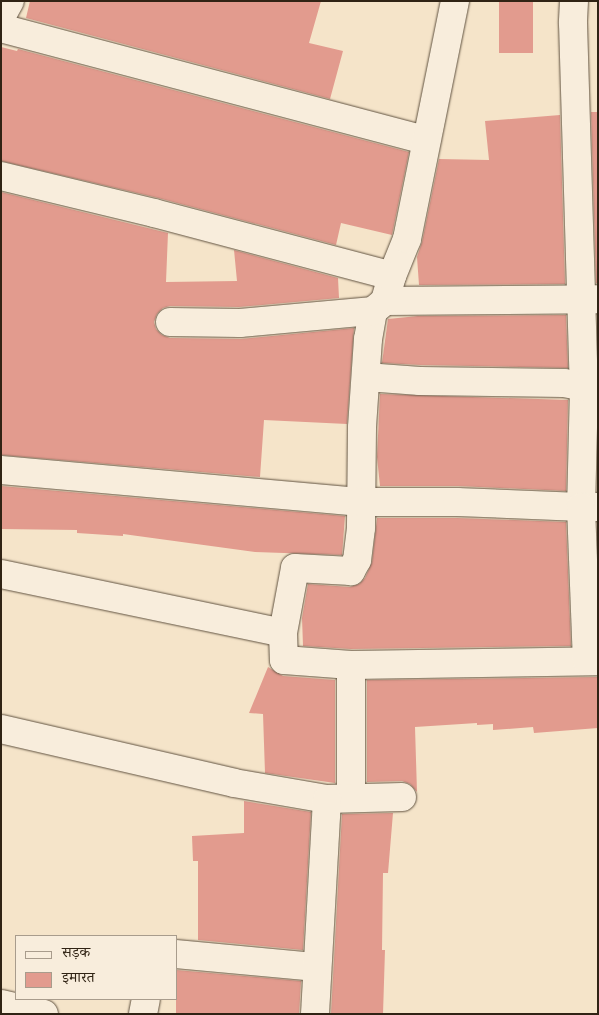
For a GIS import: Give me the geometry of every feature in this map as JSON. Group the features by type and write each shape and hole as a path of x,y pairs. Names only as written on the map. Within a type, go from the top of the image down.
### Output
{"street":[{"path":"1,17 10,1"},
{"path":"447,3 426,140 407,239 383,296 368,339 362,428 362,502 357,560 351,571 295,568 282,633 284,660 351,665 592,661 589,507 591,387 587,124 574,1"},
{"path":"1,28 426,140"},
{"path":"1,176 154,213 383,296"},
{"path":"170,322 240,323 383,296 590,299"},
{"path":"366,377 420,381 564,383 591,387"},
{"path":"1,470 362,502 457,502 589,507"},
{"path":"1,574 282,633"},
{"path":"315,1014 316,967 339,798 351,665"},
{"path":"1,729 234,783 339,798 402,796"},
{"path":"178,954 316,967"},
{"path":"142,1014 146,1000"},
{"path":"1,1004 44,1014"}],"building":[{"path":"30,1 321,1 309,43 343,51 330,99 26,18"},
{"path":"499,1 533,1 533,53 499,53"},
{"path":"1,47 17,51 18,49 409,152 392,235 341,223 336,245 158,198 1,161"},
{"path":"591,112 598,112 598,283 596,283"},
{"path":"560,115 565,284 419,285 417,257 422,242 439,159 489,160 485,121"},
{"path":"1,192 168,233 166,282 237,281 234,250 338,278 339,298 239,307 170,306 163,308 157,314 154,322 156,329 162,335 170,338 241,339 354,328 347,424 264,420 260,477 1,455"},
{"path":"566,315 568,368 382,363 388,319 418,316"},
{"path":"380,394 568,400 566,491 458,486 380,486 377,457"},
{"path":"1,486 345,516 342,555 255,552 123,534 123,536 77,533 77,530 1,529"},
{"path":"377,518 457,518 566,522 571,646 351,649 303,646 302,618 308,584 350,587 359,584 365,578 372,562"},
{"path":"268,667 283,676 335,680 335,783 265,773 263,714 249,713"},
{"path":"598,677 598,728 534,733 533,727 493,730 493,724 477,725 477,723 415,727 417,792 410,784 402,781 367,782 367,680"},
{"path":"244,801 311,812 303,950 198,940 198,861 193,861 192,836 244,833"},
{"path":"393,813 388,873 383,873 382,950 385,950 383,1014 331,1014 342,814"},
{"path":"178,970 301,981 299,1014 176,1014"}]}
